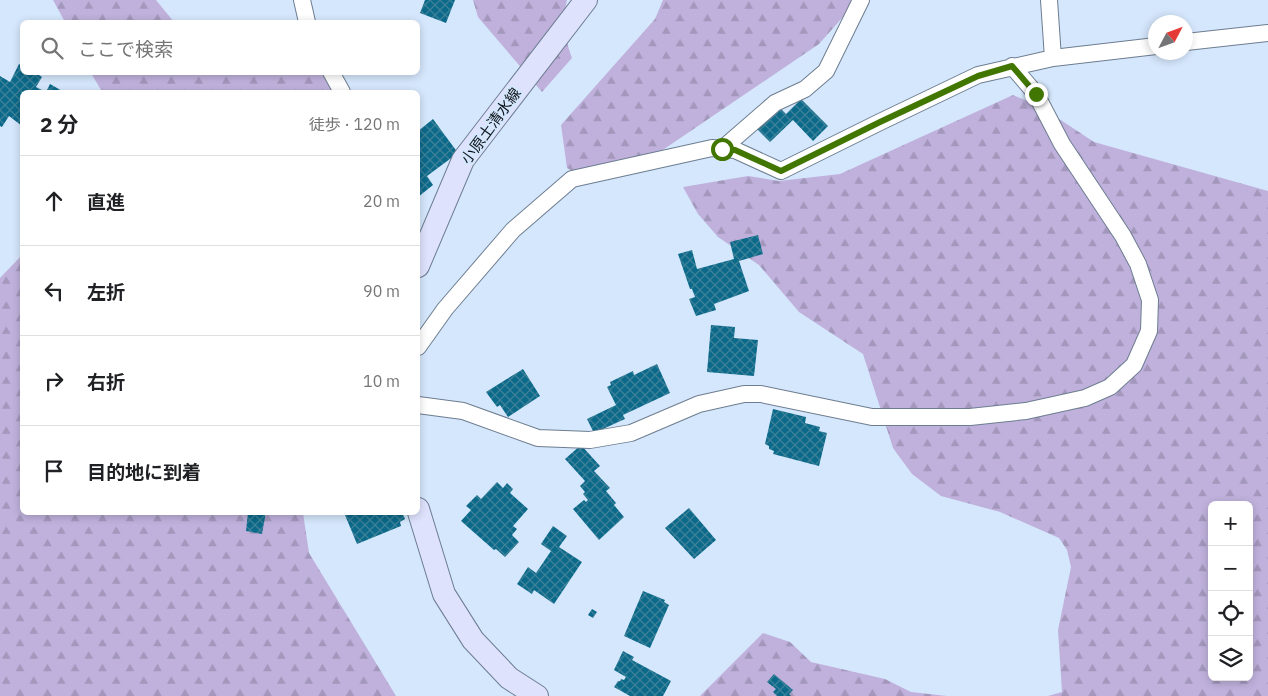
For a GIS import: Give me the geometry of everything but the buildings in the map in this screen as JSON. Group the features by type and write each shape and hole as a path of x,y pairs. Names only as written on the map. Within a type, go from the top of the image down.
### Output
{"main road":[{"name":"小原土清水線","path":"420,261 463,160 586,0"},
{"path":"420,515 444,594 473,640 508,678 537,696"}],"street":[{"path":"302,0 307,20"},
{"path":"722,149 775,103 805,89 826,71 861,0"},
{"path":"1049,0 1053,58"},
{"path":"1193,41 1268,33"},
{"path":"420,344 445,309 513,230 572,179 712,148 735,150 781,171 978,76 1012,66 1053,58 1148,47"},
{"path":"420,405 463,410 538,438 590,440 631,433 699,404 744,394 761,394 872,417 970,417 1026,411 1076,400 1085,398 1110,386 1134,365 1149,330 1150,300 1138,264 1123,236 1062,144 1036,94 1012,66"},
{"path":"333,75 341,90"}],"green space":[{"path":"53,0 156,0 172,20 64,20"},
{"path":"473,0 567,0 565,29 572,58 542,92 478,17"},
{"path":"663,0 858,0 819,44 645,162 589,180 567,168 561,125 655,19"},
{"path":"92,75 333,75 343,90 101,90"},
{"path":"1013,95 1041,107 1094,142 1268,191 1268,696 1048,696 1062,692 1058,630 1071,567 1067,550 1059,538 1000,512 941,496 912,474 893,448 863,354 799,312 759,265 718,237 698,214 683,187 748,176 779,181 840,174"},
{"path":"20,257 20,515 303,515 309,553 396,696 0,696 0,278"},
{"path":"763,633 790,642 811,662 885,679 911,692 947,696 700,696"}],"route":[{"path":"722,149 735,150 781,171 978,76 1012,66 1036,94"}]}
